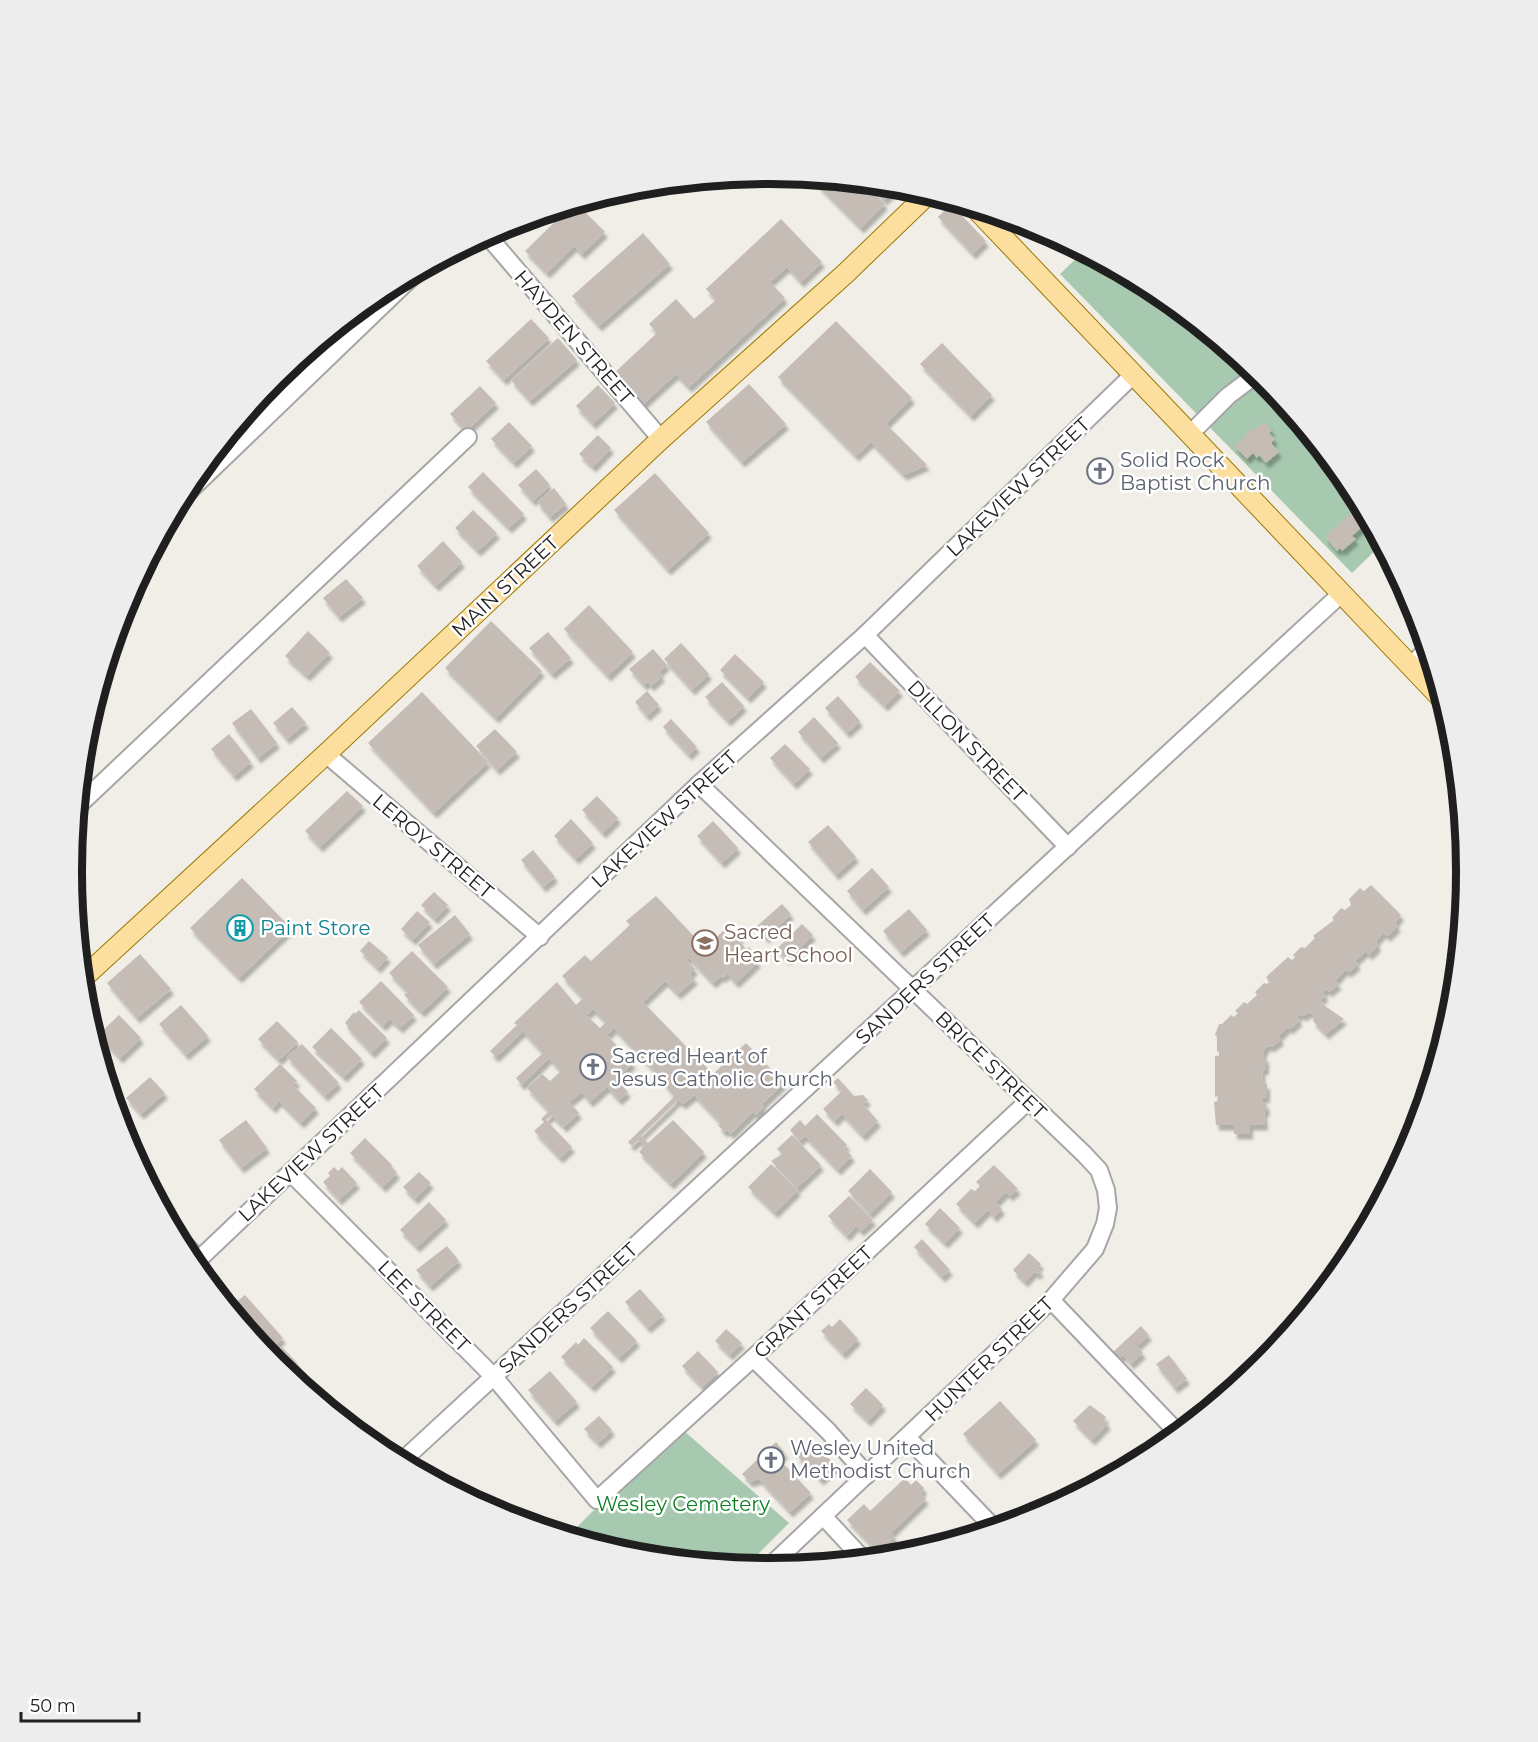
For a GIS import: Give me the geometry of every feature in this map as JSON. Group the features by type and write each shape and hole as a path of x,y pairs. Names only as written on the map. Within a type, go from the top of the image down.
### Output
{"main road":[{"name":"MAIN STREET","path":"89,966 326,754 661,439 846,273 920,202"},
{"path":"986,220 1430,686"}],"street":[{"name":"HAYDEN STREET","path":"493,243 661,439"},
{"path":"212,470 388,300"},
{"name":"LAKEVIEW STREET","path":"202,1257 699,784 865,635 1134,374"},
{"path":"1190,434 1228,396 1248,381"},
{"path":"86,798 468,437"},
{"name":"SANDERS STREET","path":"409,1455 1342,593"},
{"name":"DILLON STREET","path":"865,635 1068,847"},
{"path":"1411,665 1421,656"},
{"name":"LEROY STREET","path":"326,754 540,937"},
{"name":"BRICE STREET","path":"699,784 1099,1170 1106,1190 1108,1208"},
{"name":"GRANT STREET","path":"597,1500 1028,1101"},
{"name":"LEE STREET","path":"291,1173 494,1377 597,1500"},
{"name":"HUNTER STREET","path":"779,1558 1051,1300 1095,1249 1105,1224 1108,1208"},
{"path":"1051,1300 1172,1427"},
{"path":"753,1358 828,1431 867,1475"},
{"path":"907,1437 988,1522"},
{"path":"823,1516 857,1552"}],"green space":[{"path":"1077,257 1150,300 1222,355 1285,418 1314,453 1340,490 1376,550 1352,573 1060,274"},
{"name":"Wesley Cemetery","path":"683,1430 789,1523 755,1557 679,1552 575,1529"}],"building":[{"path":"819,186 874,193 885,204 861,228"},
{"path":"878,193 889,195 884,200"},
{"path":"947,208 958,211 986,241 973,254 938,217"},
{"path":"583,210 605,232 582,254 574,246 547,273 525,251 559,218"},
{"path":"781,219 822,262 801,282 787,267 770,282 785,298 689,387 676,374 642,405 613,374 657,333 649,324 676,299 694,319 716,300 706,289"},
{"path":"643,233 670,264 599,326 572,296"},
{"path":"531,319 549,338 504,380 486,361"},
{"path":"836,321 912,398 886,424 927,465 904,475 871,442 856,456 778,377"},
{"path":"558,338 577,360 530,401 511,380"},
{"path":"942,343 992,395 971,416 920,364"},
{"path":"749,384 786,424 742,462 706,422"},
{"path":"598,385 615,403 593,424 576,406"},
{"path":"480,386 496,403 466,431 450,414"},
{"path":"509,422 532,446 514,463 491,439"},
{"path":"1265,422 1272,430 1269,433 1275,439 1271,443 1279,452 1266,463 1259,455 1257,458 1253,453 1247,459 1234,446 1246,436 1245,434 1250,429 1252,431"},
{"path":"598,435 611,448 593,467 579,454"},
{"path":"536,469 550,485 533,501 518,485"},
{"path":"483,472 524,514 509,528 468,487"},
{"path":"655,473 709,533 668,570 614,510"},
{"path":"554,488 566,504 550,517 537,502"},
{"path":"473,510 497,533 478,551 455,528"},
{"path":"1353,511 1363,526 1352,536 1356,539 1342,551 1340,548 1337,551 1325,537"},
{"path":"443,541 462,562 436,586 417,566"},
{"path":"346,579 363,598 339,617 323,598"},
{"path":"589,605 633,652 608,676 564,629"},
{"path":"491,621 542,671 496,718 445,668"},
{"path":"308,631 330,653 307,676 285,656"},
{"path":"548,632 571,658 552,674 529,648"},
{"path":"681,643 709,674 692,690 664,659"},
{"path":"653,649 667,665 659,672 662,676 651,686 648,682 644,685 629,669"},
{"path":"735,654 764,682 748,698 720,670"},
{"path":"870,662 900,691 885,706 855,677"},
{"path":"722,682 744,706 728,721 705,697"},
{"path":"647,691 659,705 647,716 635,702"},
{"path":"422,692 488,762 434,813 368,743"},
{"path":"838,696 860,721 847,733 825,708"},
{"path":"292,707 306,723 287,739 273,723"},
{"path":"251,709 277,743 258,758 232,723"},
{"path":"814,717 838,743 821,758 798,732"},
{"path":"671,719 697,747 689,755 663,727"},
{"path":"495,729 517,752 497,770 476,746"},
{"path":"229,734 251,762 234,776 211,749"},
{"path":"785,744 810,769 794,784 770,758"},
{"path":"347,791 363,806 320,847 305,831"},
{"path":"597,796 618,818 603,833 582,810"},
{"path":"571,819 593,843 576,859 554,836"},
{"path":"713,821 738,848 722,863 697,836"},
{"path":"828,825 856,857 836,875 808,842"},
{"path":"533,850 555,877 543,887 521,860"},
{"path":"872,868 889,887 863,910 847,891"},
{"name":"Paint Store","path":"242,878 291,928 239,978 190,928"},
{"path":"1371,885 1401,915 1395,923 1398,926 1388,936 1383,933 1376,941 1378,946 1369,955 1366,951 1355,961 1358,964 1349,972 1345,970 1335,981 1339,984 1329,992 1326,989 1323,993 1326,996 1320,1000 1344,1019 1326,1034 1313,1021 1315,1016 1310,1012 1303,1016 1300,1014 1297,1017 1300,1020 1279,1036 1281,1040 1271,1047 1268,1045 1264,1050 1266,1069 1262,1070 1263,1083 1267,1084 1267,1097 1263,1098 1267,1111 1264,1111 1265,1125 1250,1125 1250,1134 1234,1134 1234,1125 1216,1125 1214,1102 1218,1101 1218,1096 1215,1097 1215,1056 1219,1056 1219,1051 1217,1052 1215,1035 1219,1024 1231,1015 1234,1017 1238,1013 1235,1011 1244,1002 1247,1004 1257,995 1255,992 1264,983 1269,982 1266,977 1288,957 1292,960 1295,957 1293,955 1301,947 1305,948 1315,938 1313,936 1334,920 1332,918 1341,908 1345,910 1351,905 1349,899 1360,888 1364,891"},
{"path":"434,892 448,905 435,919 421,905"},
{"path":"656,896 702,945 705,943 708,946 726,928 734,937 737,934 741,938 738,940 746,949 749,947 753,952 751,954 758,962 736,983 727,973 713,983 689,958 687,960 695,969 690,974 695,979 678,994 665,981 643,1002 713,1074 746,1043 784,1083 762,1104 764,1107 756,1115 753,1112 731,1134 727,1130 724,1132 718,1125 721,1123 694,1095 683,1104 678,1100 641,1136 648,1143 673,1120 704,1152 671,1184 639,1152 644,1146 638,1140 632,1146 628,1142 674,1097 659,1076 614,1028 607,1035 633,1063 616,1079 628,1092 619,1100 607,1087 590,1102 582,1092 569,1102 579,1113 564,1127 552,1115 546,1120 572,1147 560,1158 534,1131 544,1122 541,1119 549,1111 527,1088 542,1074 550,1081 561,1071 549,1058 522,1085 516,1078 543,1053 523,1031 496,1057 490,1051 517,1025 514,1023 557,982 576,1005 583,998 562,976 585,955 591,961 630,925 626,921","holes":["593,1009 606,1022 600,1028 586,1015"]},
{"path":"782,904 791,914 766,938 756,927"},
{"path":"909,909 927,930 901,952 883,931"},
{"path":"417,911 430,922 413,940 401,929"},
{"path":"455,915 470,934 434,964 418,945"},
{"path":"802,924 813,935 787,960 777,949"},
{"path":"369,941 388,957 378,968 360,951"},
{"path":"412,951 448,987 422,1012 404,995 408,992 389,973"},
{"path":"140,954 171,989 137,1018 107,983"},
{"path":"381,981 414,1015 400,1028 390,1019 383,1026 359,1002"},
{"path":"181,1005 208,1036 186,1055 159,1024"},
{"path":"359,1010 387,1038 372,1053 345,1023 354,1012 355,1014"},
{"path":"119,1015 141,1038 120,1058 104,1042 102,1031"},
{"path":"277,1021 298,1042 279,1060 258,1039"},
{"path":"331,1028 362,1059 344,1077 312,1047"},
{"path":"302,1044 339,1083 325,1096 287,1057"},
{"path":"280,1064 297,1081 293,1085 316,1108 301,1123 279,1101 273,1108 254,1089"},
{"path":"150,1077 165,1093 141,1114 126,1098"},
{"path":"838,1078 854,1096 863,1095 868,1100 863,1104 878,1121 863,1136 842,1114 835,1121 823,1109 842,1091 833,1082"},
{"path":"817,1114 847,1145 844,1148 852,1156 838,1170 805,1136 799,1141 790,1130 800,1120 805,1126"},
{"path":"246,1120 267,1148 241,1168 219,1140"},
{"path":"792,1135 821,1165 797,1188 771,1161 782,1154 777,1149"},
{"path":"365,1138 397,1173 383,1187 350,1153"},
{"path":"771,1164 798,1190 775,1213 748,1187"},
{"path":"994,1165 1018,1189 1010,1196 1006,1192 996,1202 1002,1209 994,1217 988,1210 975,1223 956,1204 971,1189 975,1191 980,1186 976,1182"},
{"path":"334,1167 338,1171 342,1167 357,1183 339,1200 323,1182 330,1176 328,1173"},
{"path":"870,1169 892,1192 870,1214 848,1191"},
{"path":"419,1172 431,1183 415,1199 403,1187"},
{"path":"849,1196 873,1220 861,1231 856,1226 847,1236 828,1216"},
{"path":"429,1202 446,1220 417,1247 400,1230"},
{"path":"940,1208 960,1228 945,1243 925,1224"},
{"path":"922,1239 950,1270 942,1277 914,1247"},
{"path":"447,1246 459,1261 430,1286 416,1270"},
{"path":"1029,1253 1041,1264 1037,1268 1041,1271 1038,1274 1034,1272 1025,1282 1013,1270"},
{"path":"640,1289 663,1315 648,1328 625,1302"},
{"path":"245,1295 283,1338 274,1346 235,1303"},
{"path":"608,1311 637,1341 619,1358 590,1328"},
{"path":"840,1319 858,1339 843,1354 821,1331 829,1324 832,1327"},
{"path":"1141,1326 1149,1335 1137,1346 1143,1353 1131,1364 1123,1355 1118,1360 1112,1353"},
{"path":"726,1329 742,1343 730,1355 715,1341"},
{"path":"584,1338 613,1367 592,1387 561,1357 576,1342 578,1345"},
{"path":"282,1347 297,1363 294,1366 278,1350"},
{"path":"698,1351 718,1372 702,1387 682,1366"},
{"path":"1169,1355 1187,1379 1175,1388 1156,1364"},
{"path":"550,1371 577,1402 555,1421 528,1390"},
{"path":"866,1388 883,1405 868,1421 850,1404"},
{"path":"1000,1401 1036,1440 998,1474 963,1434"},
{"path":"1090,1405 1106,1417 1104,1420 1108,1424 1092,1440 1073,1421"},
{"path":"599,1416 612,1430 598,1443 584,1429"},
{"path":"812,1441 836,1466 821,1480 797,1456"},
{"path":"776,1442 785,1453 779,1459 811,1493 790,1512 759,1479 750,1482 742,1474"},
{"path":"905,1478 911,1485 916,1480 924,1488 921,1494 926,1499 891,1533 895,1537 883,1548 875,1549 847,1520 864,1504 870,1511"}],"place":[{"name":"Solid Rock Baptist Church","path":"1100,471"},
{"name":"Paint Store","path":"240,928"},
{"name":"Sacred Heart School","path":"705,943"},
{"name":"Sacred Heart of Jesus Catholic Church","path":"593,1067"},
{"name":"Wesley United Methodist Church","path":"771,1460"}]}
